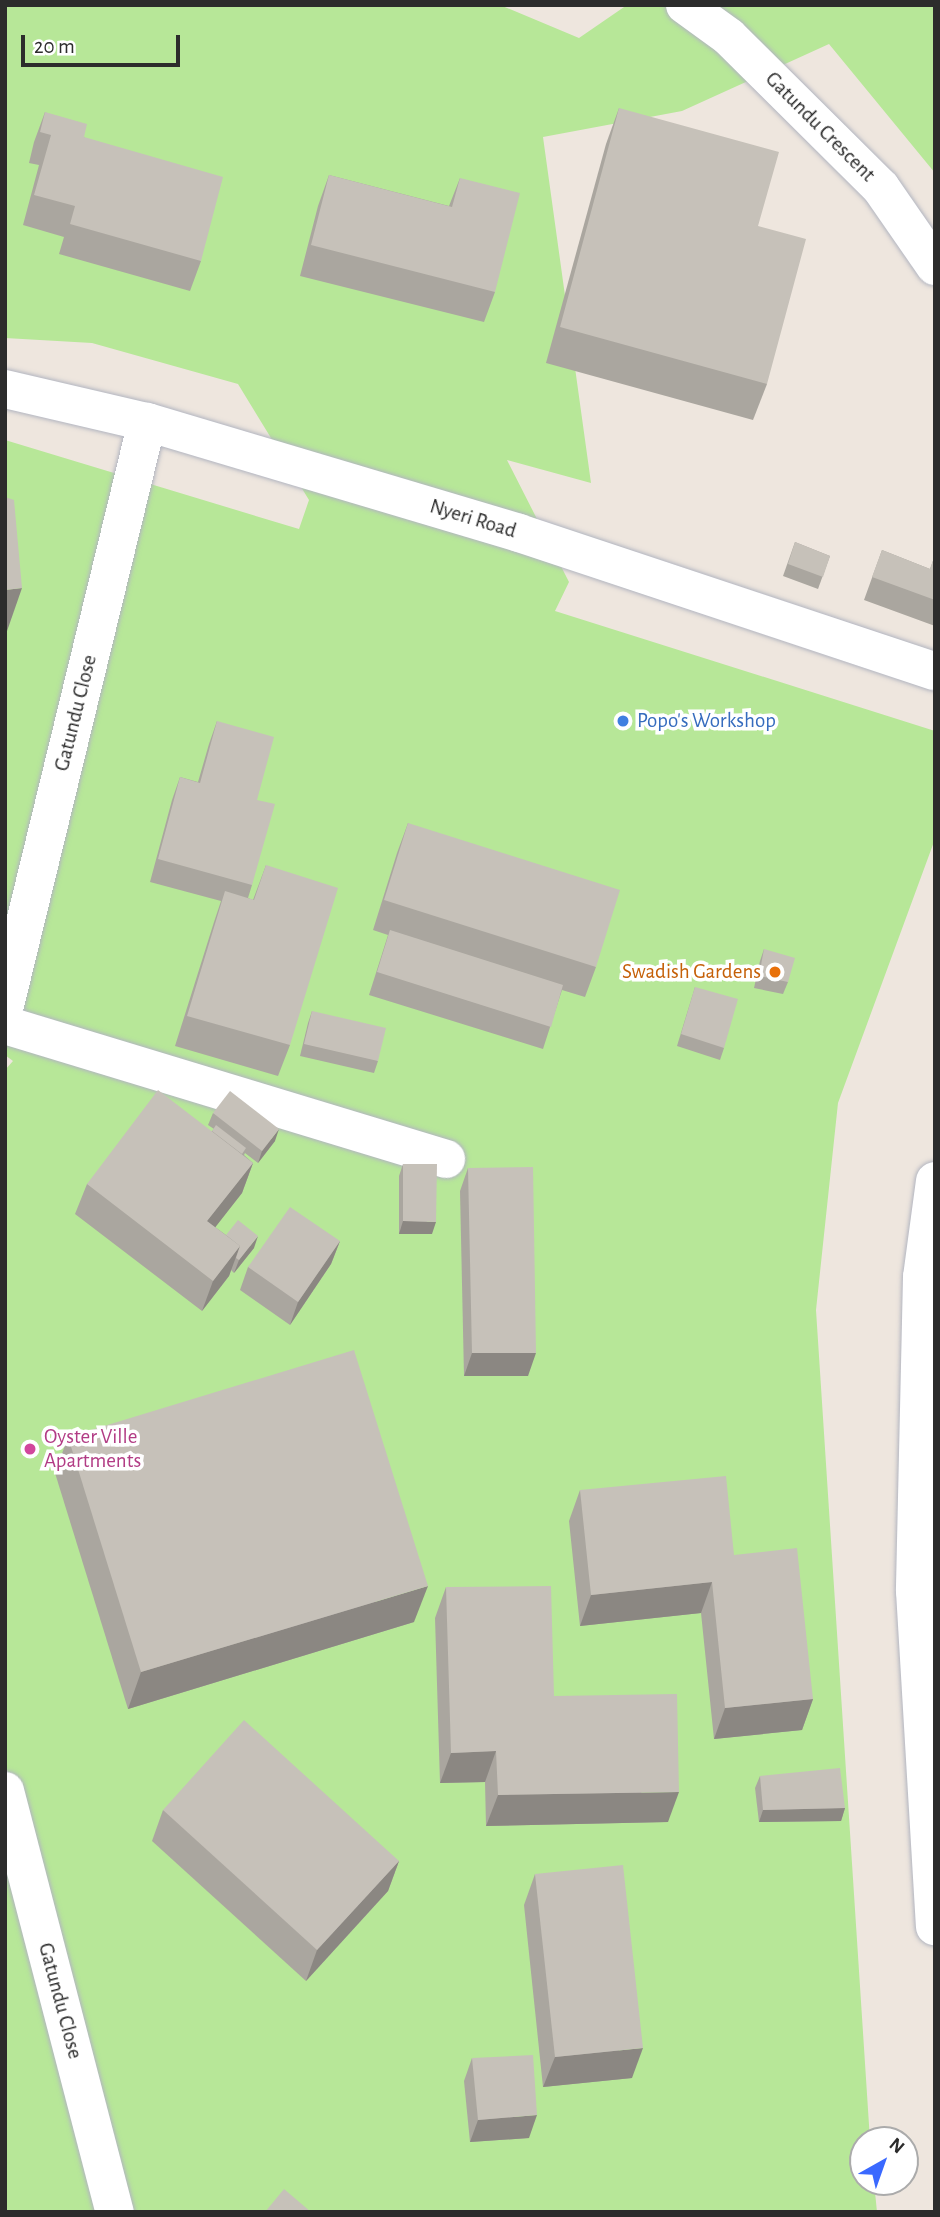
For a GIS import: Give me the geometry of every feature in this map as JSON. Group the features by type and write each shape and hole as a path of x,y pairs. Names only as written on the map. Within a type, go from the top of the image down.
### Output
{"street":[{"name":"Gatundu Crescent","path":"685,5 729,37 881,188 935,266"},
{"name":"Nyeri Road","path":"5,389 147,422 519,533 935,671"},
{"name":"Gatundu Close","path":"5,1005 147,422"},
{"path":"5,1025 446,1159"},
{"path":"935,1181 922,1277 915,1591 935,1926"},
{"name":"Gatundu Close","path":"5,1791 115,2212"}],"green space":[{"path":"5,5 500,5 579,38 627,5 935,5 935,173 829,44 682,111 543,137 591,483 507,460 569,582 555,611 935,731 935,839 838,1103 816,1310 869,2126 849,2126 849,2196 875,2196 877,2212 5,2212 5,1790 13,1787 5,1764 5,1070 13,1061 5,1055 5,440 299,529 309,500 238,384 92,343 5,338"}],"building":[{"path":"619,108 779,152 758,226 806,239 767,384 560,327"},
{"path":"45,112 87,124 84,137 223,177 201,261 70,224 75,206 34,195 51,135 40,132"},
{"path":"329,175 452,207 460,178 520,193 495,292 311,245"},
{"path":"5,497 14,500 22,588 5,590"},
{"path":"795,542 830,556 823,577 788,564"},
{"path":"882,550 930,569 935,555 935,600 872,577"},
{"path":"217,721 274,737 257,800 275,804 252,885 158,859 180,777 200,783"},
{"path":"408,823 620,890 596,967 384,900"},
{"path":"266,865 338,888 290,1045 187,1016 225,891 254,900"},
{"path":"390,930 563,985 551,1027 377,972"},
{"path":"764,949 795,958 788,982 759,976"},
{"path":"695,987 738,999 724,1048 681,1034"},
{"path":"312,1011 386,1028 378,1061 304,1044"},
{"path":"158,1090 253,1163 207,1221 240,1246 213,1281 87,1184"},
{"path":"230,1091 279,1129 262,1151 213,1113"},
{"path":"216,1125 246,1148 242,1154 212,1131"},
{"path":"403,1164 437,1164 436,1222 403,1221"},
{"path":"533,1167 536,1353 472,1353 468,1168"},
{"path":"290,1207 340,1241 298,1302 248,1267"},
{"path":"238,1220 258,1236 239,1260 236,1258 240,1246 226,1235"},
{"path":"354,1350 428,1586 141,1672 68,1437"},
{"path":"726,1476 734,1555 797,1548 813,1699 725,1708 712,1582 591,1595 580,1490"},
{"path":"551,1586 554,1696 677,1694 679,1792 498,1795 496,1751 451,1753 446,1587"},
{"path":"244,1720 399,1861 317,1950 163,1810"},
{"path":"840,1768 845,1808 763,1810 760,1776"},
{"path":"623,1865 643,2048 555,2057 535,1874"},
{"path":"533,2055 537,2115 478,2120 472,2058"},
{"path":"284,2189 311,2212 265,2212"}],"place":[{"name":"Popo's Workshop","path":"623,721"},
{"name":"Swadish Gardens","path":"775,972"},
{"name":"Oyster Ville Apartments","path":"30,1449"}]}
